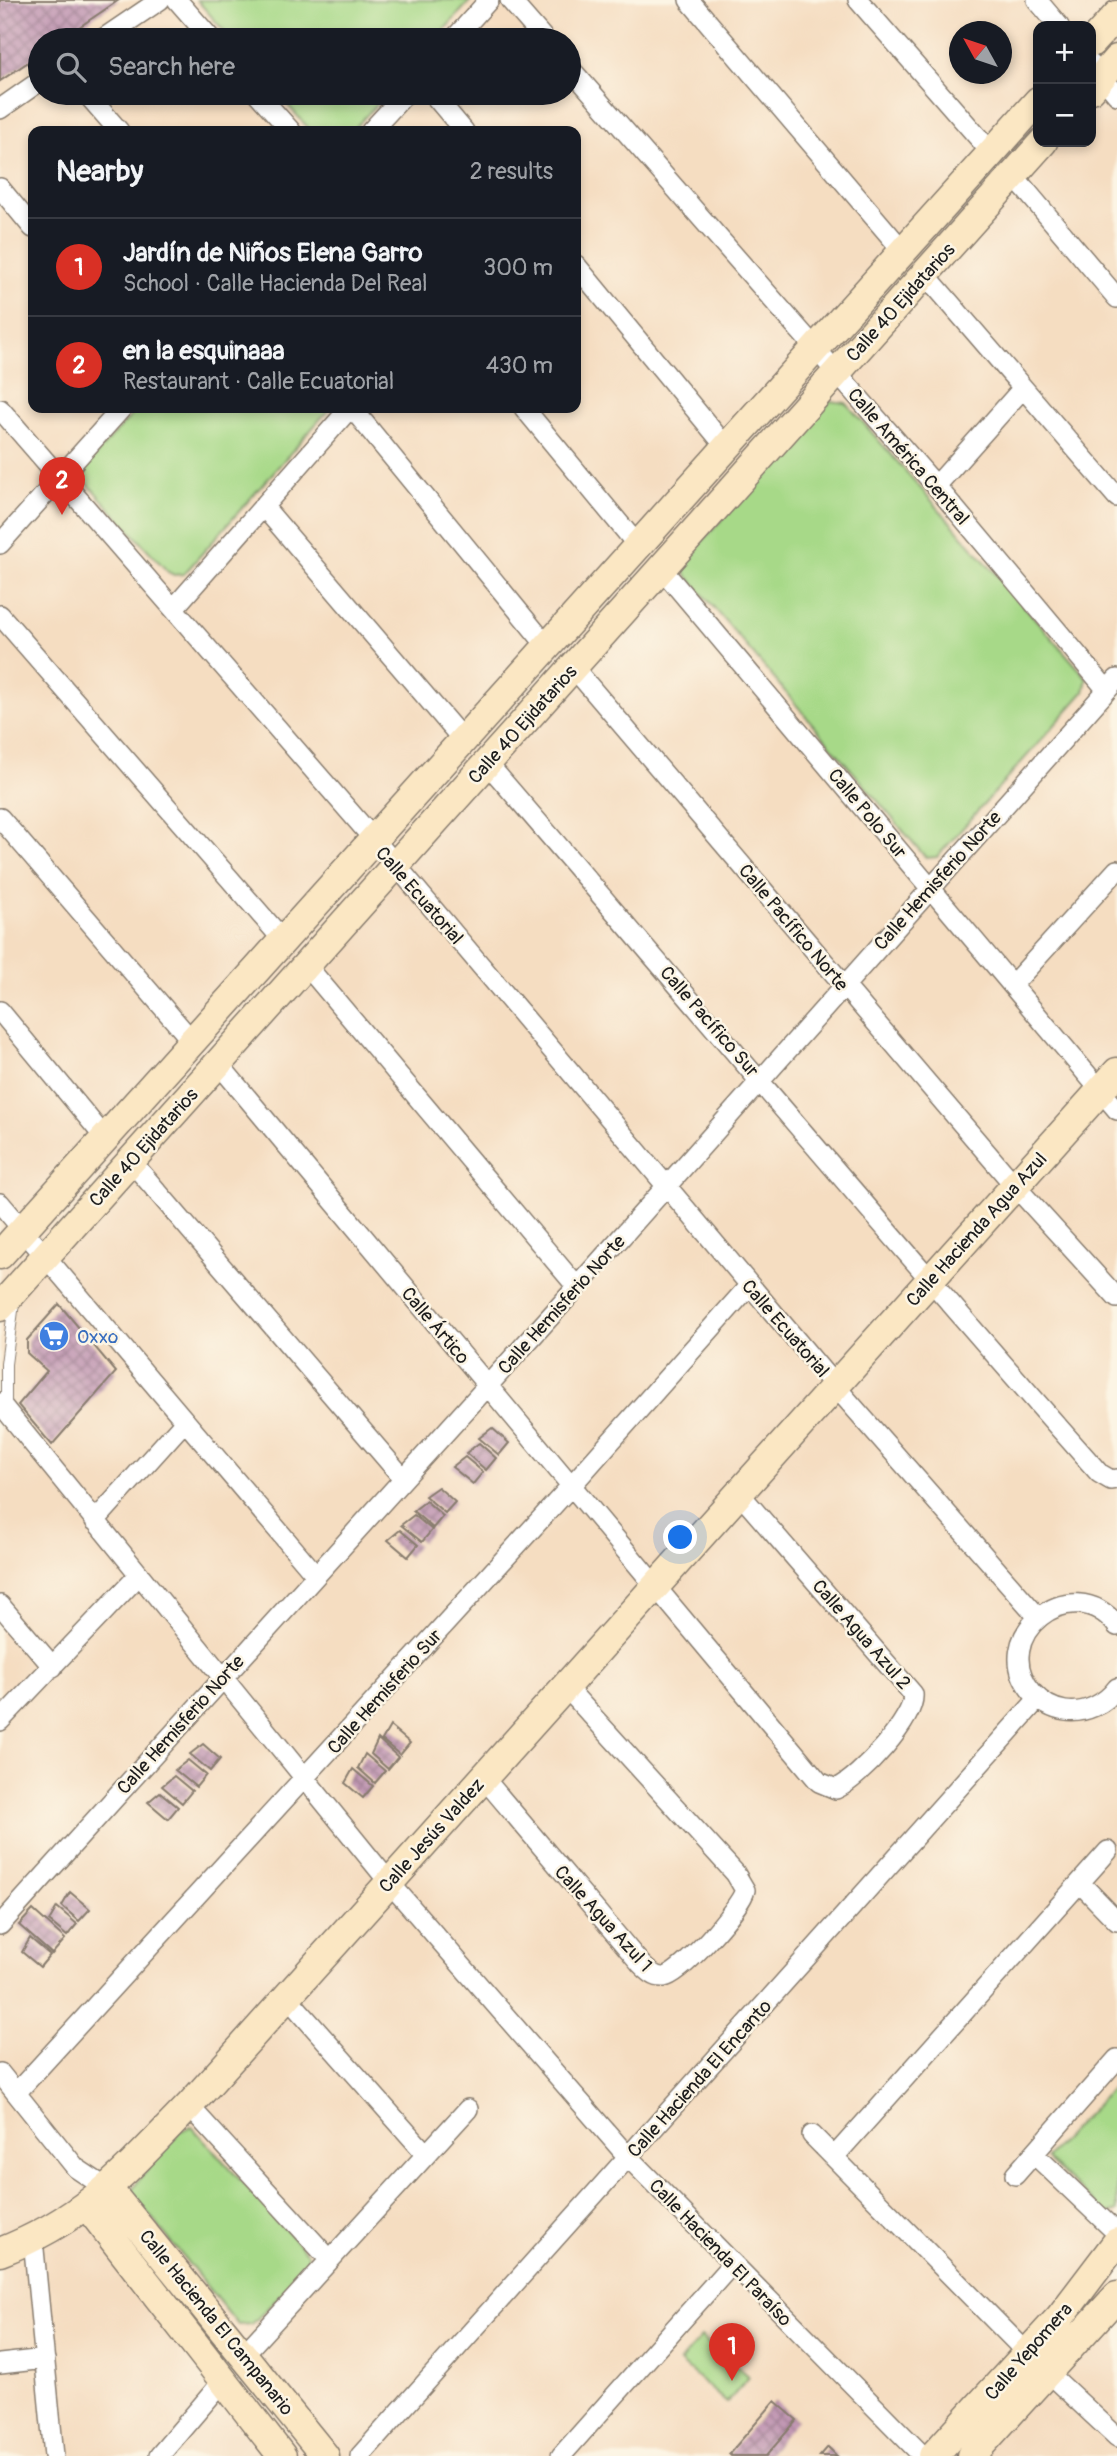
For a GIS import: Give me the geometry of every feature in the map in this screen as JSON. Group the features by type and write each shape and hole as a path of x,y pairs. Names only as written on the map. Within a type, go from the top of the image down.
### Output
{"main road":[{"path":"1096,38 1117,15"},
{"name":"Calle 40 Ejidatarios","path":"0,1255 1033,106"},
{"name":"Calle 40 Ejidatarios","path":"9,1297 1038,147"},
{"name":"Calle Hacienda Agua Azul","path":"835,1386 1015,1186 1111,1091"},
{"name":"Calle Jesús Valdez","path":"0,2252 33,2239 98,2198 190,2106 835,1386"},
{"name":"Calle Hacienda El Campanario","path":"98,2198 244,2354 325,2456"},
{"name":"Calle Hacienda El Campanario","path":"98,2198 223,2381 282,2456"},
{"name":"Calle Yepomera","path":"971,2456 1037,2363 1117,2242"},
{"name":"Calle Yepomera","path":"933,2456 1117,2296"}],"street":[{"path":"119,28 160,0"},
{"path":"177,0 202,28"},
{"path":"464,28 489,0"},
{"path":"510,0 534,28"},
{"path":"689,0 903,251"},
{"path":"858,0 991,152"},
{"path":"1037,0 1055,21"},
{"name":"Calle América Central","path":"581,81 1112,684"},
{"path":"0,109 28,90"},
{"path":"96,105 115,126"},
{"path":"268,105 287,126"},
{"path":"376,126 395,105"},
{"path":"442,105 460,126"},
{"path":"1013,175 1117,299"},
{"path":"0,188 28,222"},
{"path":"581,271 726,447"},
{"path":"925,274 1117,497"},
{"path":"936,486 1023,388"},
{"name":"Calle Ecuatorial","path":"0,409 396,865 749,1286 1038,1617"},
{"path":"0,544 118,413"},
{"path":"174,608 347,413"},
{"path":"355,413 547,646"},
{"path":"528,413 638,546"},
{"path":"263,506 463,740"},
{"name":"Calle Polo Sur","path":"661,568 1013,984 1111,1091"},
{"path":"0,615 283,940"},
{"name":"Calle Pacífico Norte","path":"573,667 1015,1186 1117,1298"},
{"name":"Calle Hemisferio Norte","path":"0,1925 577,1287 1112,684"},
{"name":"Calle Pacífico Sur","path":"487,763 761,1080 929,1282 1099,1473 1111,1480 1117,1479"},
{"path":"0,818 192,1041"},
{"path":"1013,984 1117,870"},
{"path":"306,965 577,1287"},
{"path":"0,1011 105,1138"},
{"name":"Calle Ártico","path":"218,1063 655,1587"},
{"path":"131,1161 403,1478"},
{"path":"0,1203 315,1574"},
{"name":"Calle Hemisferio Sur","path":"16,2093 571,1486 749,1286"},
{"name":"Calle Hacienda El Paraíso","path":"3,1406 139,1575 224,1675 389,1882 628,2157 923,2456"},
{"path":"95,1521 184,1422"},
{"name":"Calle Agua Azul 2","path":"655,1587 819,1782 827,1787 836,1789 852,1779 897,1730 915,1704 910,1687 739,1493"},
{"path":"0,1721 139,1575"},
{"path":"1115,1619 1083,1604 1067,1604 1038,1617 1028,1629 1019,1658 1022,1674 1038,1699 1067,1712 1098,1706 1115,1696"},
{"path":"0,1605 53,1667"},
{"name":"Calle Agua Azul 1","path":"483,1777 641,1964 656,1976 670,1975 677,1971 737,1908 745,1891 735,1873 565,1686"},
{"name":"Calle Hacienda El Encanto","path":"360,2456 1038,1699"},
{"path":"834,2157 1108,1851"},
{"path":"1080,1883 1117,1921"},
{"path":"287,1997 426,2154"},
{"path":"1015,2175 1117,2059"},
{"path":"0,2073 98,2198"},
{"path":"190,2106 330,2260"},
{"path":"244,2354 468,2109"},
{"path":"812,2135 1037,2363 1117,2437"},
{"path":"1034,2154 1117,2233"},
{"path":"33,2239 54,2456"},
{"path":"561,2456 732,2264"},
{"path":"0,2364 46,2359"},
{"path":"159,2456 223,2381"}],"lane":[{"path":"3,1406 9,1297"}],"green space":[{"path":"197,0 471,0 446,28 222,28"},
{"path":"288,105 376,105 357,126 307,126"},
{"path":"830,401 846,403 1087,678 1084,692 937,857 926,858 682,570 685,560"},
{"path":"134,413 326,413 184,574 174,575 168,572 86,482 84,468"},
{"path":"1117,2083 1117,2211 1107,2215 1046,2158"},
{"path":"192,2127 307,2253 309,2266 252,2324 238,2325 130,2191 179,2131"},
{"path":"701,2337 749,2377 727,2403 680,2362"}],"building":[{"path":"0,0 119,0 78,28 28,28 28,62 0,81"},
{"path":"59,1304 116,1372 52,1445 18,1405 47,1371 27,1353 27,1340"},
{"path":"492,1428 509,1443 499,1455 479,1438"},
{"path":"479,1443 496,1458 486,1470 466,1453"},
{"path":"465,1457 483,1472 473,1484 452,1467"},
{"path":"438,1487 455,1502 445,1513 425,1496"},
{"path":"426,1501 443,1516 433,1528 413,1511"},
{"path":"414,1515 432,1530 422,1542 401,1525"},
{"path":"400,1530 418,1545 408,1557 388,1540"},
{"path":"390,1726 410,1743 400,1755 382,1740"},
{"path":"378,1739 398,1757 388,1769 371,1754"},
{"path":"203,1744 220,1759 210,1771 190,1754"},
{"path":"365,1754 385,1771 375,1783 358,1768"},
{"path":"188,1760 206,1775 196,1787 175,1770"},
{"path":"353,1769 373,1786 363,1798 345,1783"},
{"path":"174,1776 192,1791 182,1803 162,1786"},
{"path":"160,1792 178,1807 168,1819 148,1802"},
{"path":"70,1892 90,1909 79,1921 62,1906"},
{"path":"57,1907 77,1924 67,1936 49,1921"},
{"path":"33,1910 65,1939 52,1954 19,1925"},
{"path":"30,1938 50,1955 40,1967 22,1952"},
{"path":"775,2401 797,2420 766,2456 731,2456 729,2454"},
{"path":"828,2447 837,2456 820,2456"}],"place":[{"name":"en la esquinaaa","path":"62,515"},
{"name":"Oxxo","path":"54,1336"},
{"name":"Jardín de Niños Elena Garro","path":"732,2381"}]}
